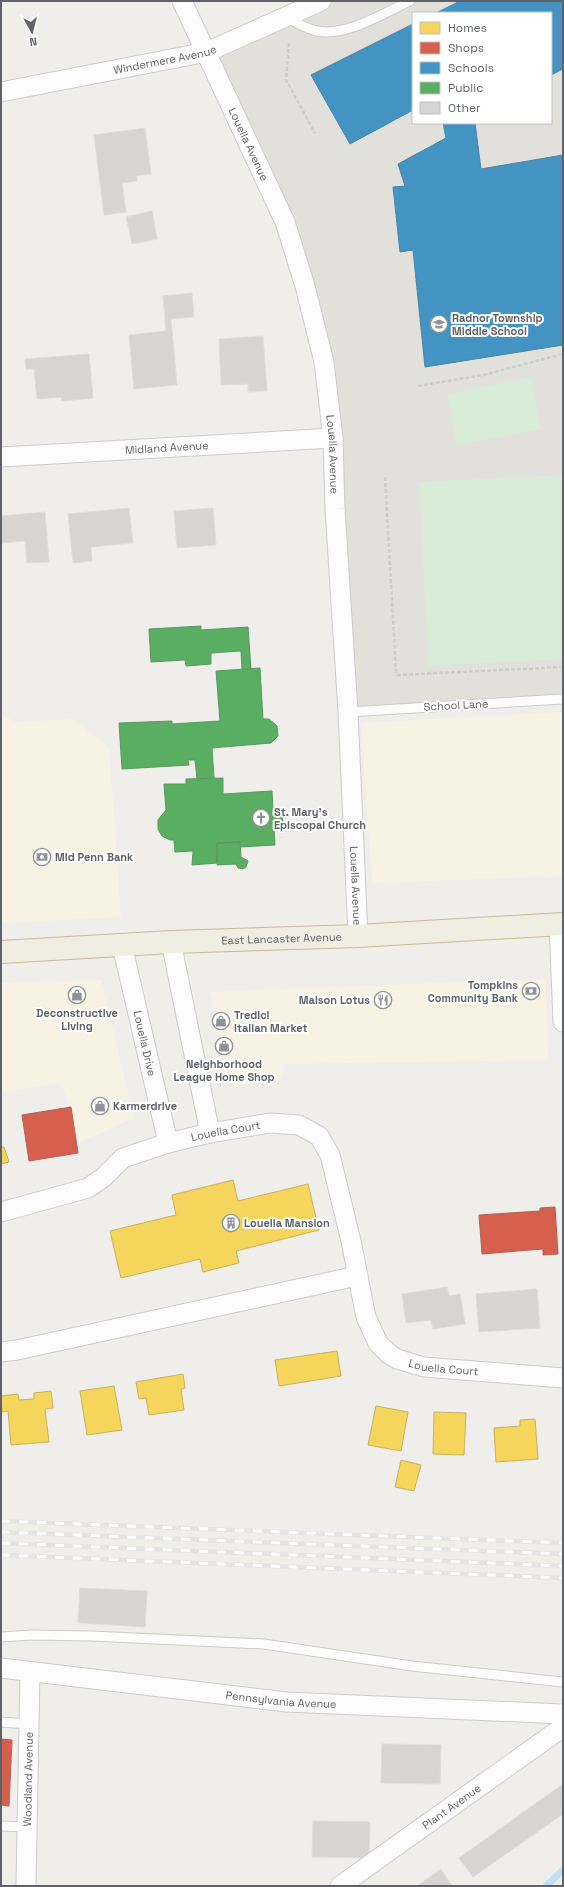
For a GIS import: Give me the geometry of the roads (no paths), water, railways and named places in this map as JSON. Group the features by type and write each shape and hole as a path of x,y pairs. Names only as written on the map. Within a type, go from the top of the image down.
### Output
{"highway":[{"name":"East Lancaster Avenue","path":"1,952 171,942 358,936 561,924"}],"street":[{"name":"Louella Avenue","path":"182,1 285,222 305,286 324,362 333,438 335,509 348,712 358,936"},
{"name":"Windermere Avenue","path":"1,92 207,52 321,1"},
{"name":"Midland Avenue","path":"1,457 333,438"},
{"path":"561,924 563,1022"},
{"path":"171,942 210,1133"},
{"name":"Louella Drive","path":"122,945 168,1143"},
{"name":"Louella Court","path":"1,1212 88,1188 104,1177 123,1158 168,1143 210,1133 270,1123 299,1124 319,1136 330,1155 351,1241 366,1317 373,1334 383,1349 397,1359 424,1367 563,1378"},
{"path":"1,1352 17,1350 357,1276"},
{"name":"Pennsylvania Avenue","path":"1,1668 287,1702 563,1714"},
{"name":"Woodland Avenue","path":"26,1886 30,1672"},
{"name":"Plant Avenue","path":"340,1886 563,1727"}],"lane":[{"path":"284,17 316,31 339,31 353,27 410,1"},
{"name":"School Lane","path":"348,712 563,699"},
{"path":"1,1637 33,1635 77,1636 264,1644 412,1666 563,1682"},
{"path":"1,1722 29,1724"},
{"path":"1,1826 27,1827"}],"waterway":[{"path":"546,1886 563,1870"}],"railway":[{"path":"1,1521 563,1543"},
{"path":"1,1532 563,1554"},
{"path":"1,1543 563,1566"},
{"path":"1,1555 563,1578"}],"place":[{"name":"Radnor Township Middle School","path":"439,324"},
{"name":"St. Mary's Episcopal Church","path":"261,818"},
{"name":"Mid Penn Bank","path":"42,857"},
{"name":"Tompkins Community Bank","path":"531,991"},
{"name":"Deconstructive Living","path":"77,995"},
{"name":"Maison Lotus","path":"383,1000"},
{"name":"Tredici Italian Market","path":"221,1021"},
{"name":"Neighborhood League Home Shop","path":"224,1046"},
{"name":"Karmerdrive","path":"100,1106"},
{"name":"Louella Mansion","path":"231,1223"}]}
